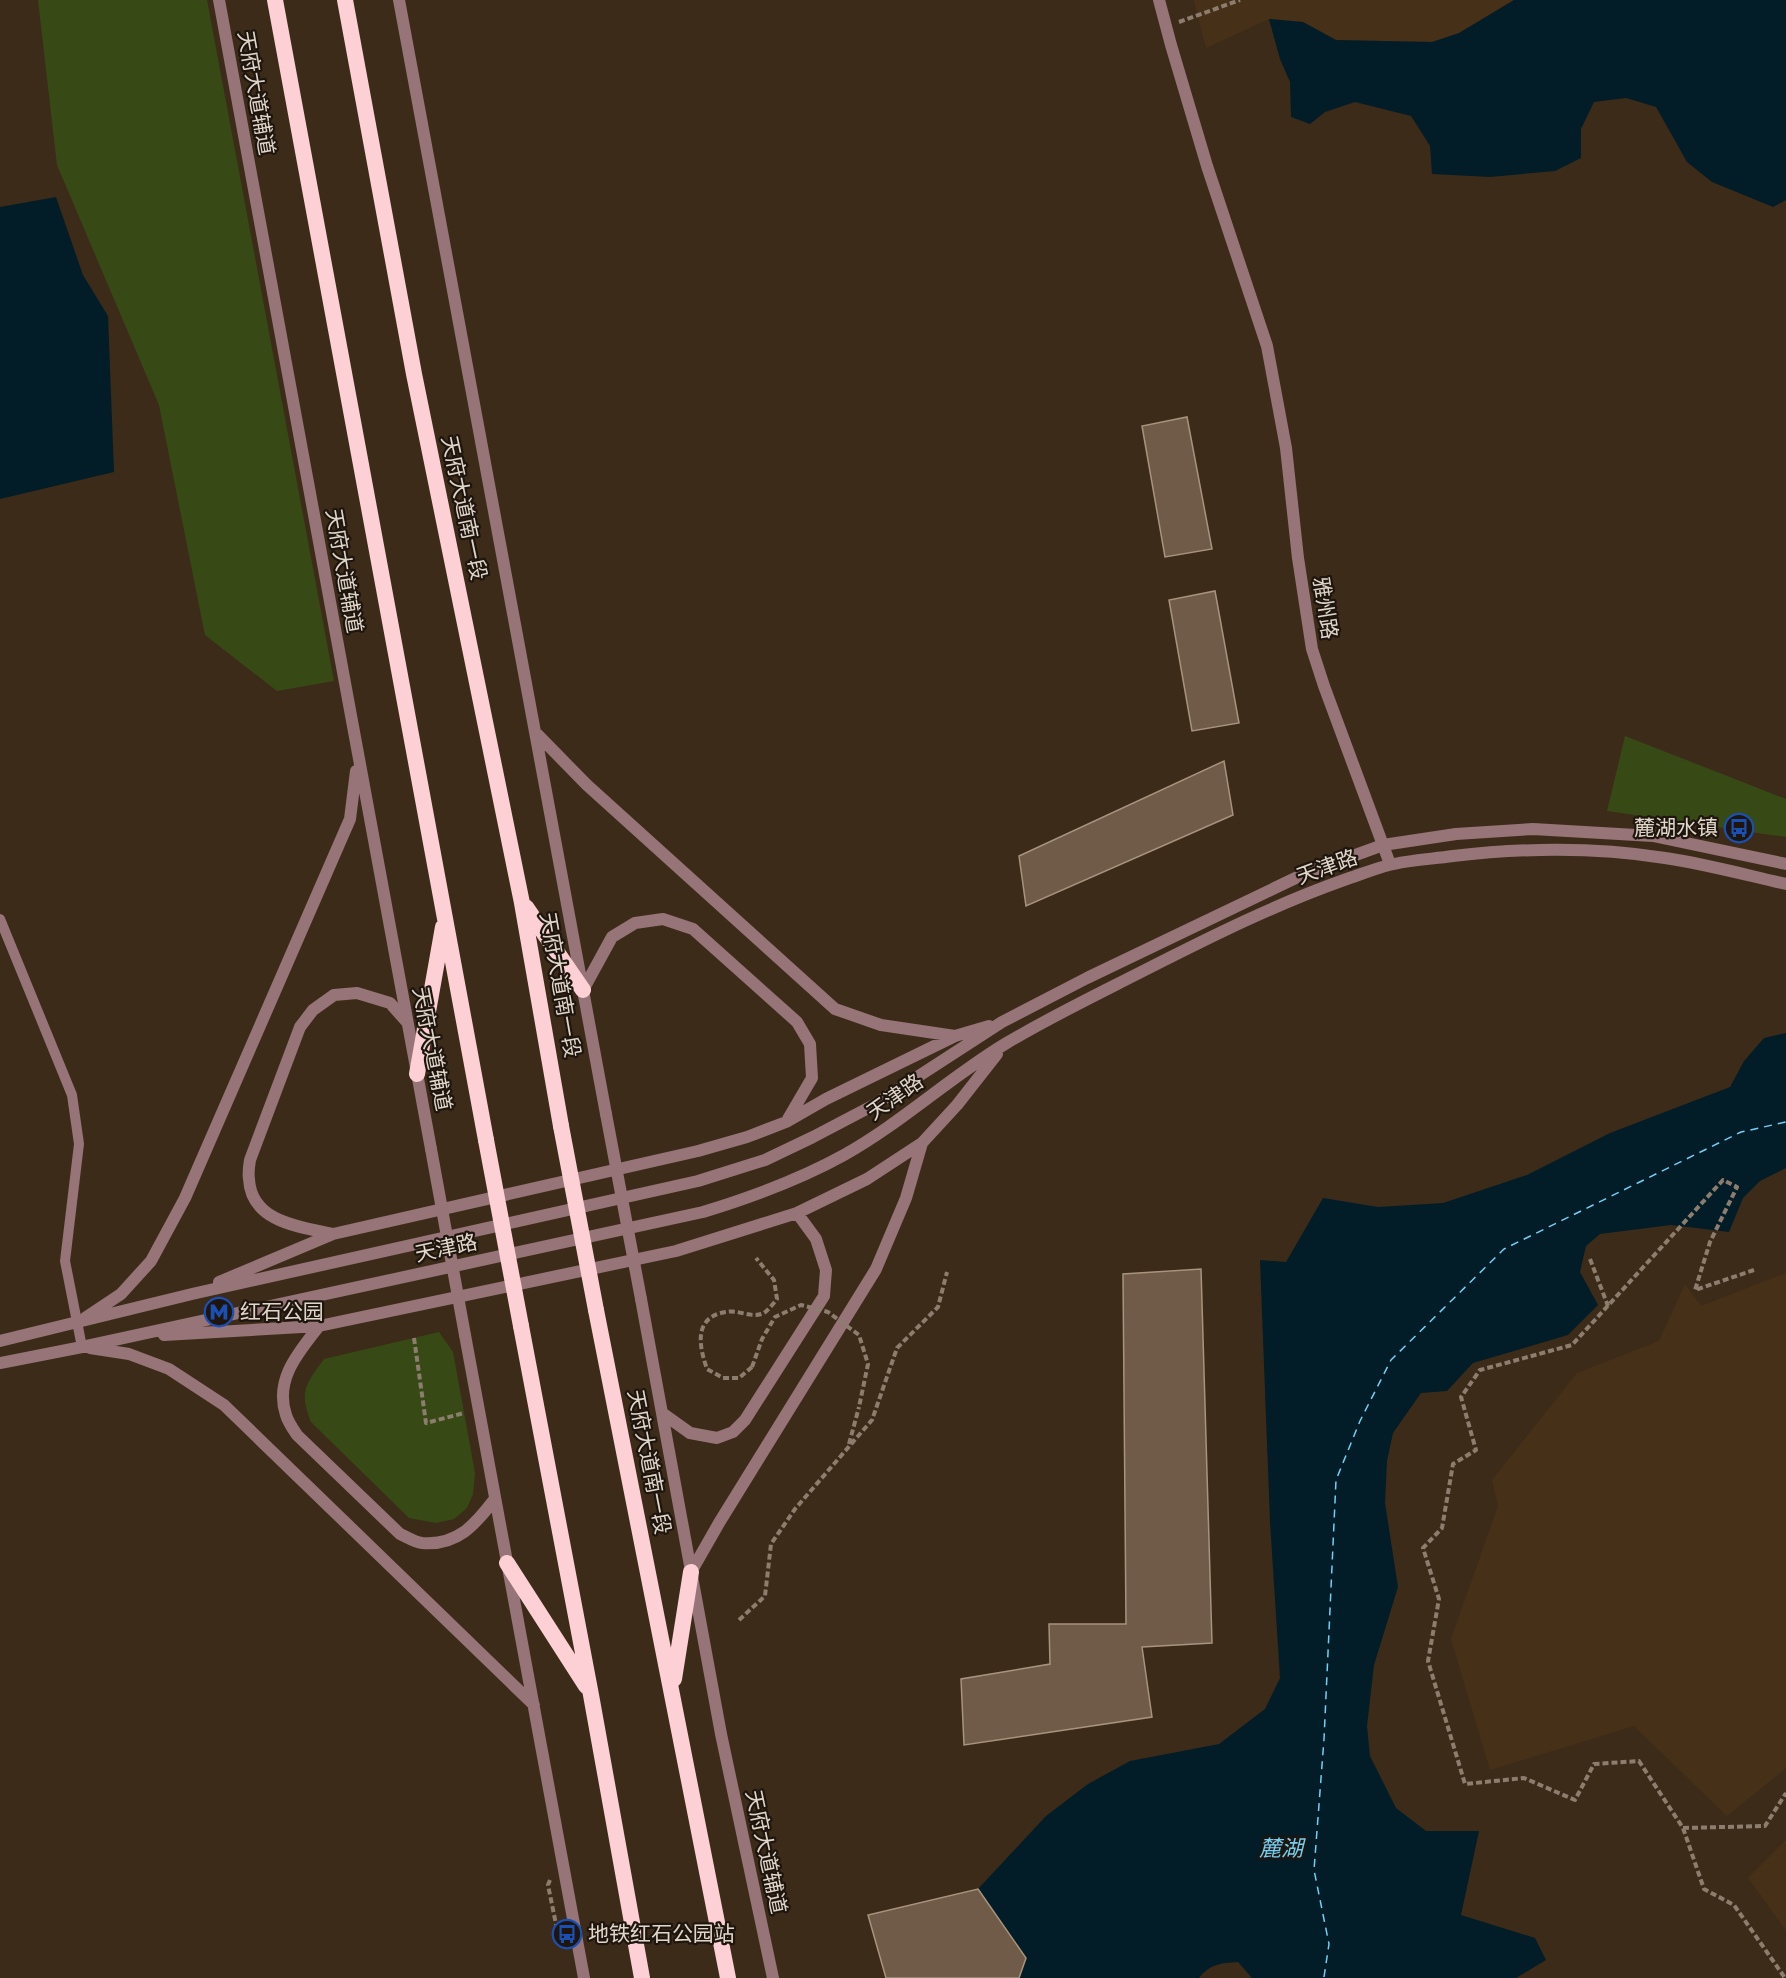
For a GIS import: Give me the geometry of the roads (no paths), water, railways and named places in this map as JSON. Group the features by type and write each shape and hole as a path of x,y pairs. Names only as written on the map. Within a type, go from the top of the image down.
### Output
{"highway":[{"path":"274,0 642,1978"},
{"name":"天府大道南一段","path":"345,0 414,374 522,903 596,1310 728,1978"},
{"path":"522,903 583,990"},
{"path":"417,1074 445,917"},
{"path":"507,1563 591,1695"},
{"path":"672,1692 691,1572"}],"street":[{"name":"天府大道辅道","path":"219,0 584,1978"},
{"path":"399,0 583,990"},
{"name":"雅州路","path":"1159,0 1208,166 1267,346 1286,448 1298,558 1312,649 1339,729 1390,864"},
{"path":"536,733 587,785 835,1009 881,1025 955,1036"},
{"path":"78,1323 121,1294 151,1261 185,1198 350,819 358,758"},
{"name":"天津路","path":"0,1341 192,1294 699,1181 765,1160 874,1105 1002,1022 1188,928 1306,873 1383,845 1456,834 1533,829 1653,836 1786,864"},
{"name":"天津路","path":"0,1363 703,1212 755,1196 801,1177 846,1154 1005,1044 1070,1008 1199,942 1312,892 1390,864 1505,852 1570,850 1618,852 1705,865 1786,884"},
{"path":"583,990 612,937 635,923 663,919 693,929 797,1022 810,1044 813,1078 786,1122"},
{"name":"天府大道辅道","path":"583,990 721,1734 773,1978"},
{"path":"333,1234 296,1227 270,1217 254,1201 248,1181 250,1160 300,1028 313,1010 333,994 357,993 390,1004 407,1022"},
{"path":"192,1294 333,1234 698,1151 747,1137 786,1122 826,1099 955,1036 1002,1022"},
{"path":"128,1337 319,1326 676,1251 797,1213 867,1179 922,1143 957,1106 1005,1044"},
{"path":"691,1572 876,1269 906,1198 922,1143"},
{"path":"662,1413 690,1433 717,1438 734,1432 745,1420 824,1296 826,1270 823,1260 816,1239 797,1213"},
{"path":"319,1326 292,1362 285,1380 282,1397 286,1416 297,1436 400,1534 420,1543 446,1542 464,1534 495,1500"},
{"path":"82,1347 129,1354 169,1369 224,1405 534,1705"}],"lane":[{"path":"0,919 72,1095 79,1143 65,1261 82,1347"}],"water":[{"path":"1514,0 1786,0 1786,200 1773,207 1712,182 1687,162 1656,107 1626,98 1594,102 1581,129 1581,158 1555,171 1490,177 1432,174 1430,146 1411,116 1355,102 1325,112 1310,124 1291,117 1290,82 1280,59 1269,19 1303,22 1336,40 1432,42 1459,33"},
{"path":"56,197 83,275 108,316 114,472 0,499 0,207"},
{"name":"麓湖","path":"1786,1033 1786,1168 1760,1181 1743,1198 1729,1232 1671,1225 1600,1234 1586,1246 1580,1272 1598,1305 1568,1335 1473,1363 1447,1391 1421,1393 1393,1433 1387,1461 1385,1503 1398,1587 1374,1665 1367,1726 1370,1756 1396,1808 1426,1831 1479,1831 1461,1915 1535,1938 1546,1960 1516,1978 1252,1978 1238,1962 1216,1965 1199,1978 1019,1978 1026,1958 978,1889 1046,1816 1088,1784 1130,1761 1219,1744 1265,1709 1280,1678 1270,1522 1260,1260 1286,1262 1323,1198 1378,1207 1443,1203 1527,1175 1610,1133 1730,1087 1744,1061 1764,1038"}],"place":[{"name":"麓湖水镇","path":"1739,828"},
{"name":"红石公园","path":"219,1312"},
{"name":"地铁红石公园站","path":"567,1934"}]}
